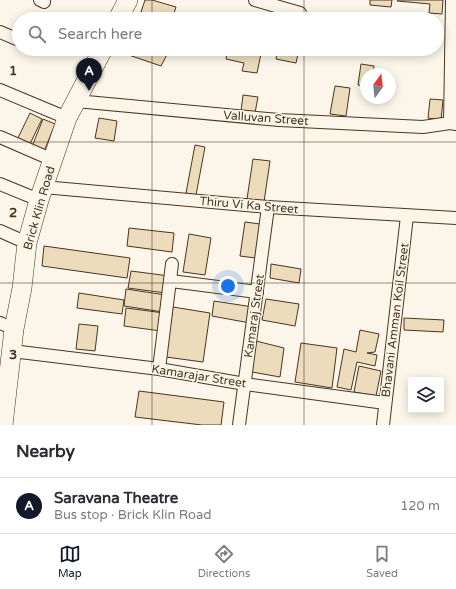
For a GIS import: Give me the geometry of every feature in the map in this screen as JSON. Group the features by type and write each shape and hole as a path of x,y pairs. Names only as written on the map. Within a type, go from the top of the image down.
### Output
{"main road":[{"path":"122,12 128,0"},
{"name":"Brick Klin Road","path":"3,425 3,397 12,350 7,326 22,288 27,243 41,194 67,118 99,56"}],"street":[{"path":"255,0 297,12"},
{"path":"452,0 453,124"},
{"path":"0,32 12,37"},
{"path":"0,90 67,118"},
{"name":"Valluvan Street","path":"76,102 279,120 423,127 453,124"},
{"path":"0,137 53,160"},
{"name":"Thiru Vi Ka Street","path":"0,184 41,194 456,218"},
{"name":"Kamaraj Street","path":"238,425 245,384 268,207"},
{"name":"Bhavani Amman Koil Street","path":"383,425 408,216"},
{"path":"0,231 27,243"},
{"path":"159,369 172,264"},
{"path":"171,281 257,292"},
{"name":"Kamarajar Street","path":"12,350 159,369 245,384 385,404"}],"building":[{"path":"145,0 152,0 176,7 174,12 141,12"},
{"path":"370,0 392,0 391,7 370,5"},
{"path":"443,0 442,12 429,12 430,4 397,1"},
{"path":"132,56 166,56 161,66"},
{"path":"227,56 261,56 257,73 242,71 244,63 226,59"},
{"path":"277,56 298,56 296,63 276,59"},
{"path":"361,64 374,66 374,68 360,68"},
{"path":"360,71 360,85 358,85"},
{"path":"335,86 350,88 346,116 330,114"},
{"path":"243,95 258,97 255,113 241,111"},
{"path":"430,99 443,100 441,120 428,118"},
{"path":"30,113 42,119 28,148 16,142"},
{"path":"99,118 117,121 114,141 95,138"},
{"path":"43,119 55,124 43,154 31,149"},
{"path":"195,145 205,147 196,195 186,193"},
{"path":"253,159 270,161 264,202 247,199"},
{"path":"245,222 260,224 256,258 240,256"},
{"path":"129,228 174,233 172,252 127,246"},
{"path":"189,234 211,238 205,275 183,272"},
{"path":"44,246 130,258 127,278 42,266"},
{"path":"271,264 301,269 299,283 270,278"},
{"path":"131,271 169,276 166,293 128,288"},
{"path":"126,289 166,295 163,312 124,306"},
{"path":"79,293 124,300 122,314 77,308"},
{"path":"266,299 299,304 295,326 262,320"},
{"path":"214,301 253,307 250,323 212,316"},
{"path":"173,307 210,313 203,362 166,357"},
{"path":"126,308 164,313 161,331 124,326"},
{"path":"404,318 444,320 443,332 404,330"},
{"path":"79,324 98,326 95,351 76,349"},
{"path":"360,330 379,334 375,352 367,353 377,355 375,366 357,362 351,390 337,387 344,349 356,352"},
{"path":"256,341 284,348 280,377 252,372"},
{"path":"301,343 337,348 332,388 295,382"},
{"path":"359,366 381,371 376,396 354,392"},
{"path":"139,391 224,402 221,425 202,425 135,417"}],"place":[{"name":"Saravana Theatre","path":"89,91"}]}
